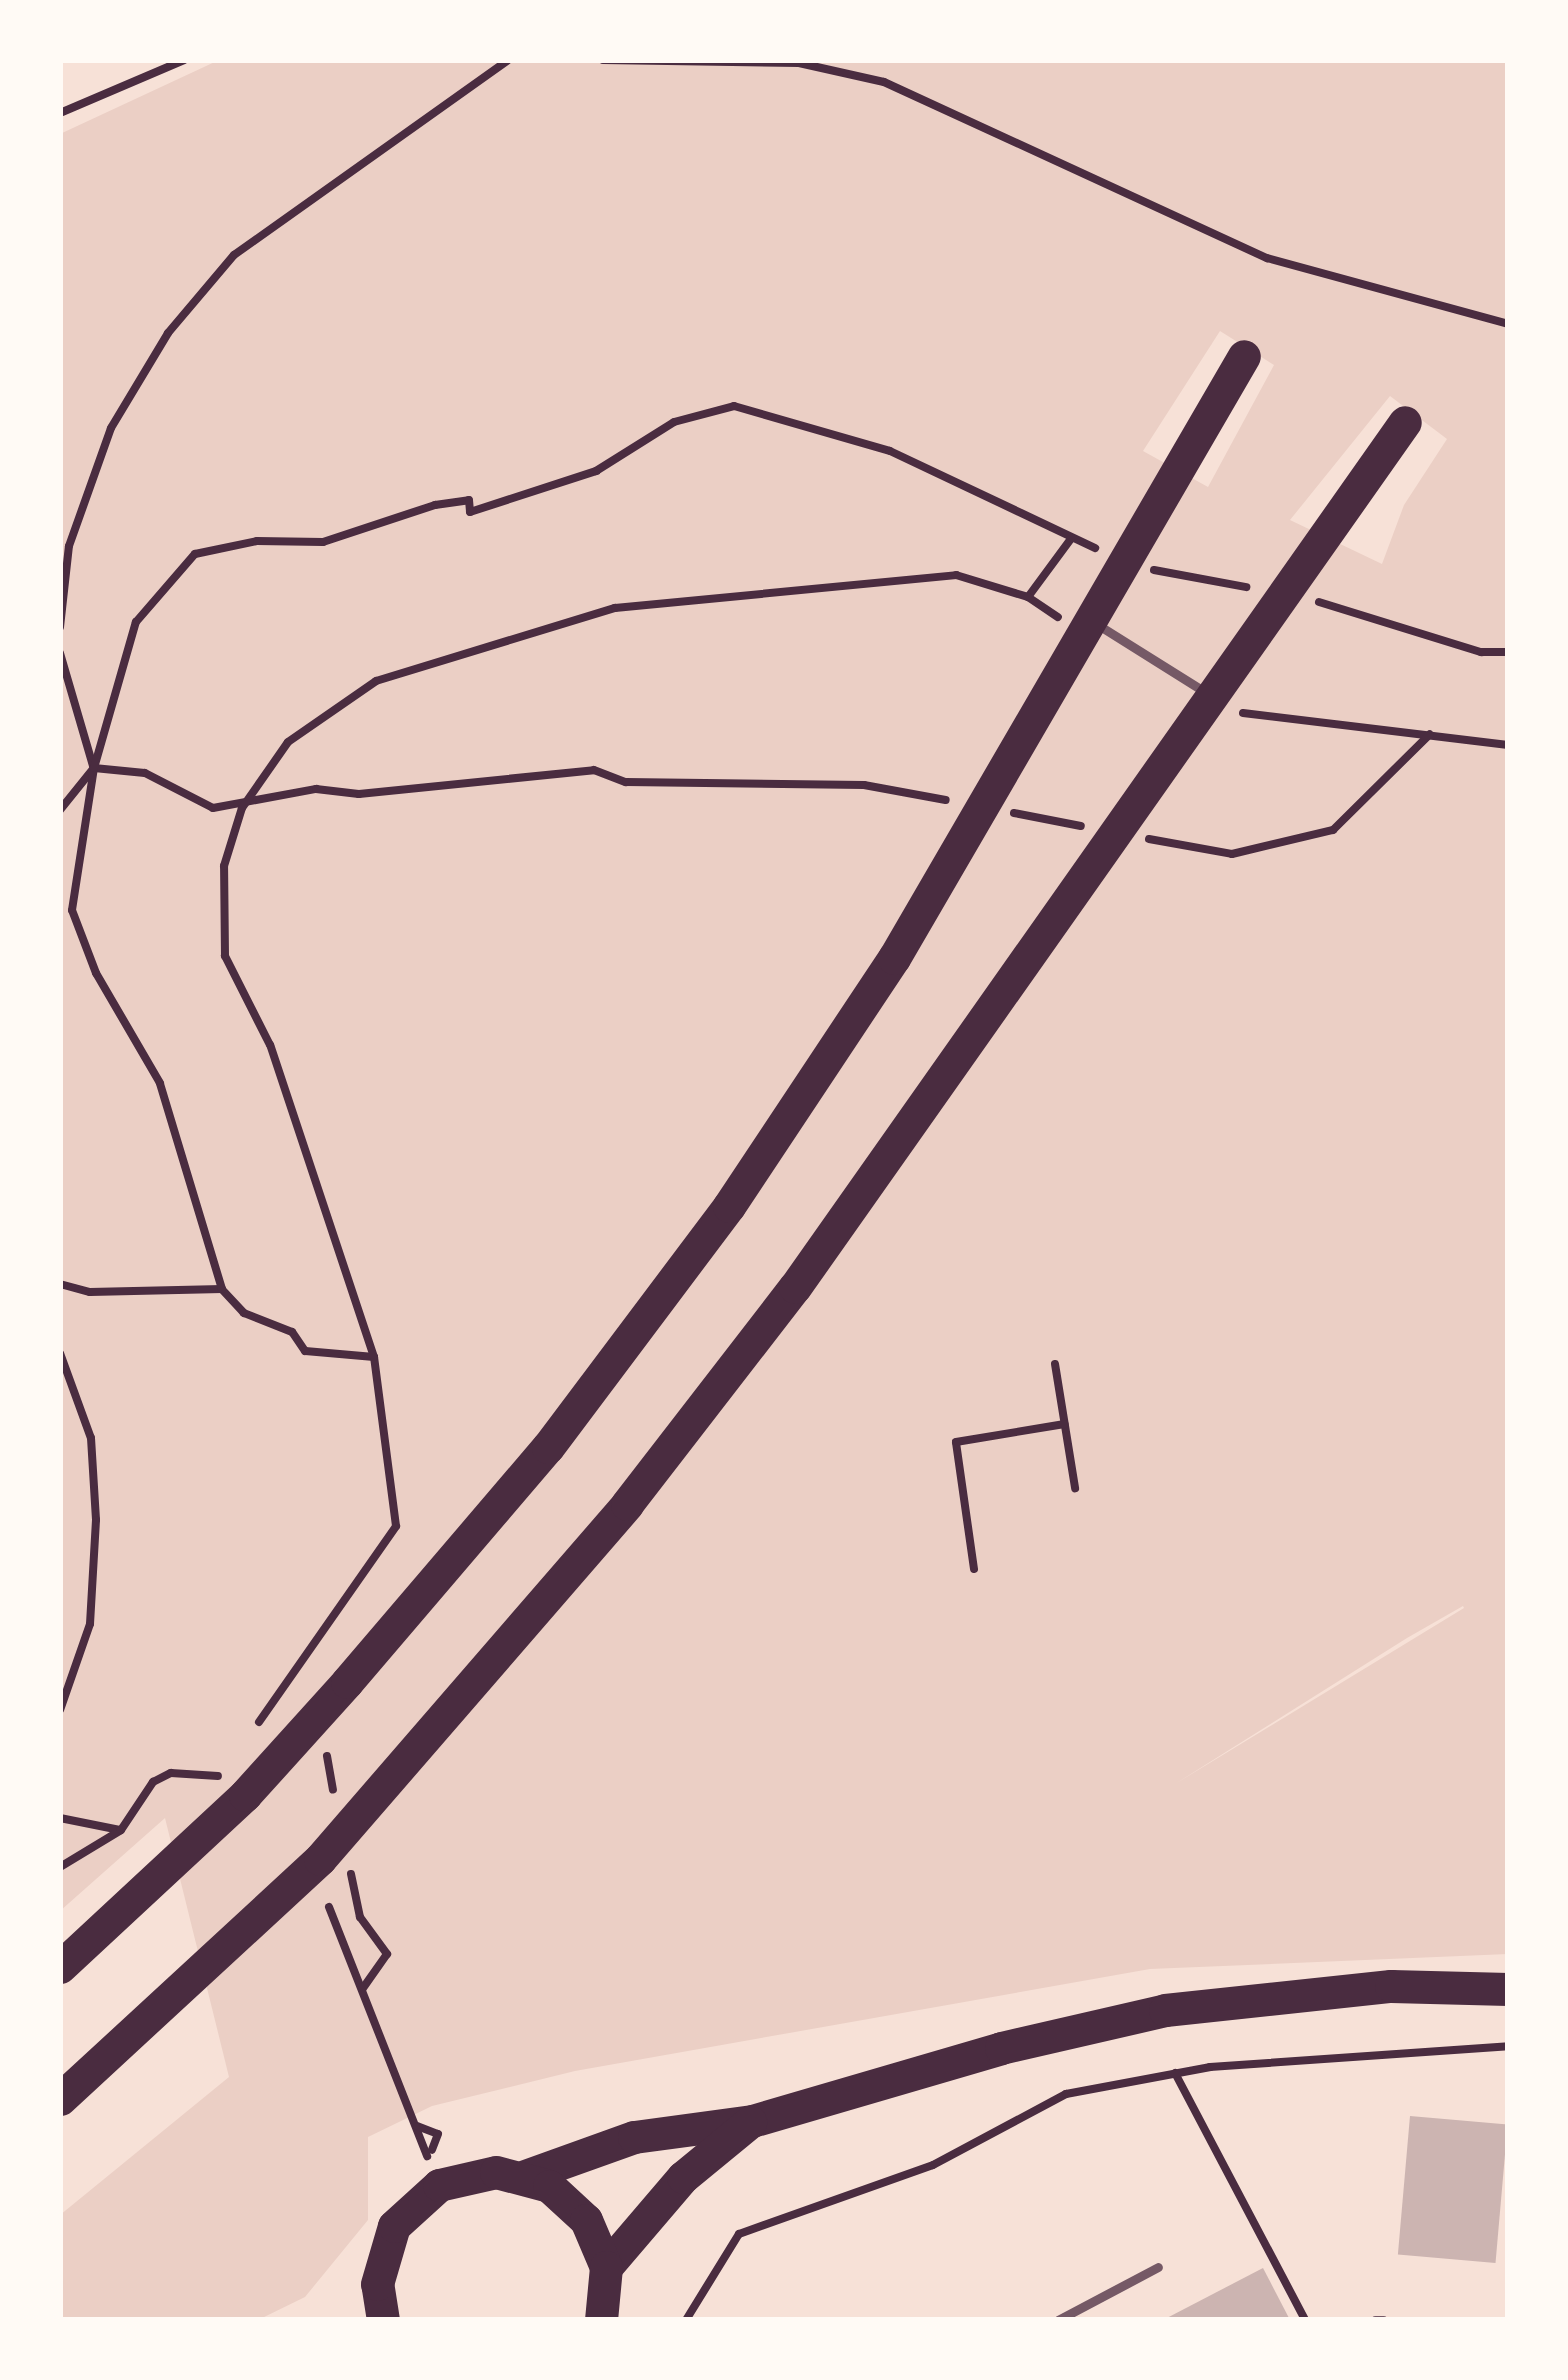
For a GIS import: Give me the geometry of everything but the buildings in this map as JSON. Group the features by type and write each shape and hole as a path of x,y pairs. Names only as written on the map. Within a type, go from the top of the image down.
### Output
{"highway":[{"path":"60,1967 245,1795 548,1447 729,1206 894,958 1077,620 1244,356"},
{"path":"60,2099 320,1859 601,1537 795,1287 1222,704 1405,422"},
{"path":"351,2320 377,2284 394,2226 434,2172 525,2176 634,2137 752,2121 1165,2010 1391,1986 1508,1989"},
{"path":"606,2267 682,2177 752,2121"},
{"path":"525,2176 586,2220 606,2267 601,2320"},
{"path":"377,2284 383,2320"}],"lane":[{"path":"1077,620 1222,704"},
{"path":"1058,2320 1158,2266"}],"path":[{"path":"60,113 184,60"},
{"path":"60,627 69,546 111,428 169,333 234,255 508,60"},
{"path":"603,60 800,63 884,82 1267,259 1508,324"},
{"path":"374,1358 305,1351 292,1332 244,1313 222,1289 160,1083 96,973 72,910 94,768 136,622 196,554 256,541 323,542 435,505 469,500 470,512 575,479 674,422 734,406 890,451 1070,539 1113,555"},
{"path":"1028,597 1070,539"},
{"path":"1135,563 1258,589"},
{"path":"246,1741 396,1526 374,1358 270,1045 225,956 224,866 242,808 288,742 376,681 615,608 956,575 1028,597 1077,620"},
{"path":"1298,596 1481,652 1508,652"},
{"path":"60,652 94,768"},
{"path":"1222,704 1508,745"},
{"path":"1140,837 1232,854 1333,830 1430,734"},
{"path":"94,768 145,773 213,808 242,808 316,789 359,794 593,770 626,782 864,785 956,802"},
{"path":"60,810 94,768"},
{"path":"1002,811 1094,828"},
{"path":"60,1284 90,1292 222,1289"},
{"path":"60,1352 91,1438 96,1520 90,1624 60,1711"},
{"path":"1055,1364 1075,1488"},
{"path":"974,1569 956,1442 1065,1424"},
{"path":"60,1867 121,1830 153,1782 170,1773 222,1776 234,1758"},
{"path":"60,1818 121,1830"},
{"path":"329,1907 434,2172"},
{"path":"686,2320 739,2234 933,2164 1066,2094 1175,2073 1508,2046"},
{"path":"1175,2073 1305,2320"},
{"path":"416,2126 438,2134 434,2172"}],"shaded area":[{"path":"219,60 1508,60 1508,1954 1150,1969 575,2071 432,2106 368,2137 368,2220 305,2297 258,2320 60,2320 60,2215 229,2077 165,1818 60,1911 60,134","holes":["1220,331 1274,365 1208,487 1143,451","1390,396 1447,439 1404,505 1382,564 1290,520","1463,1606 1175,1784 1407,1638"]}]}
